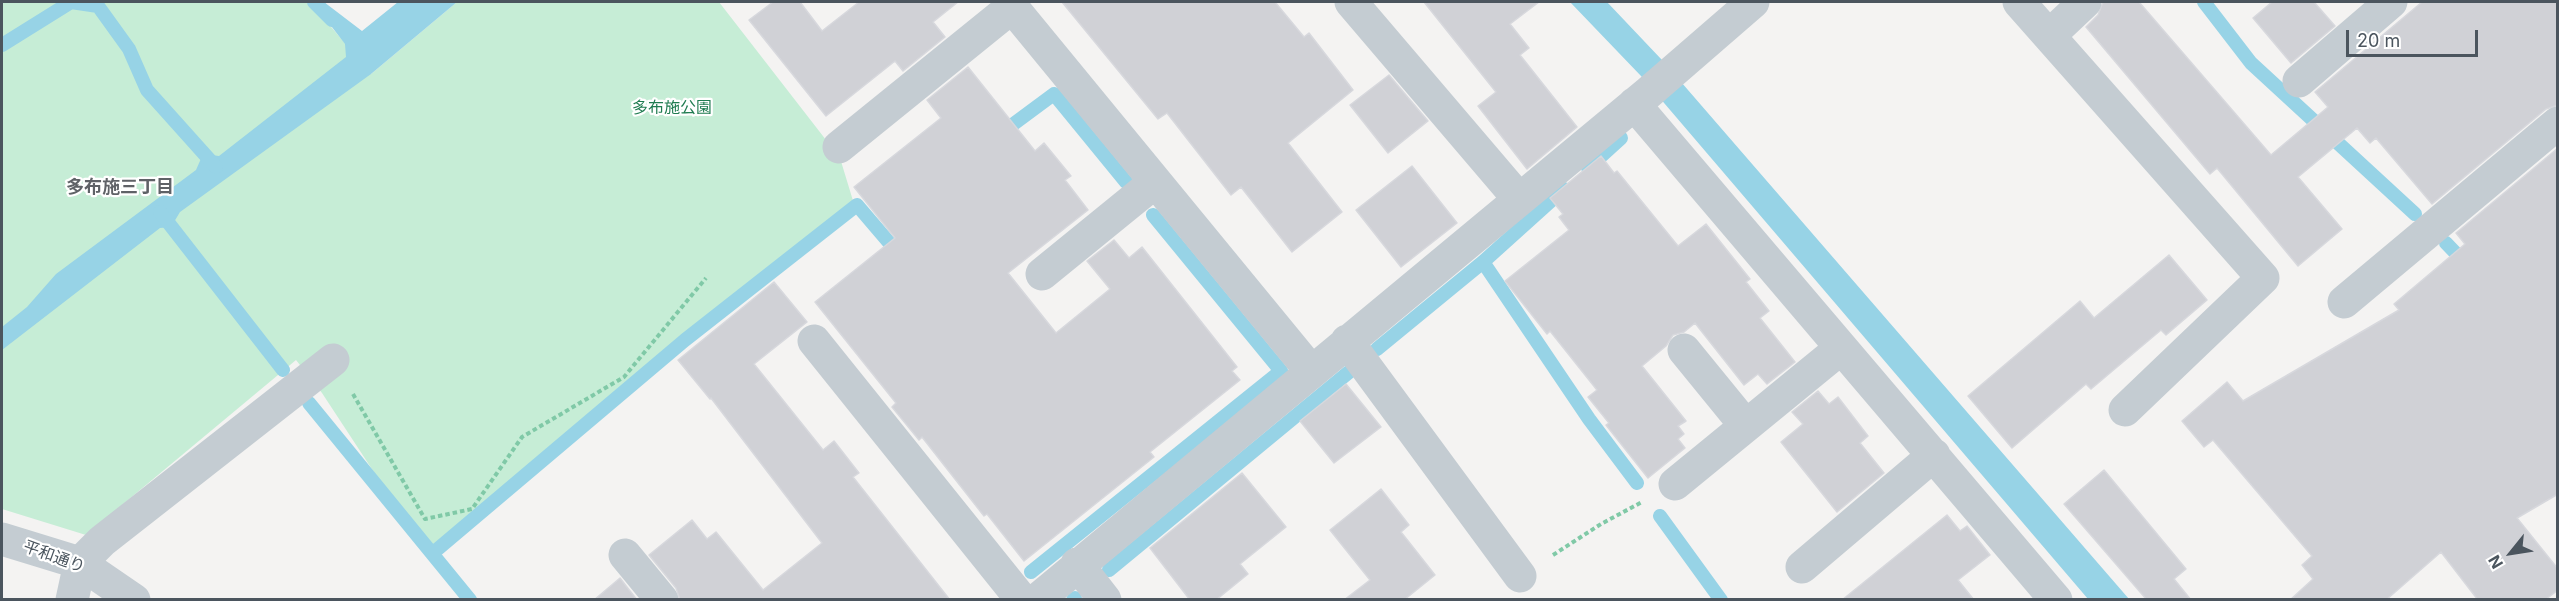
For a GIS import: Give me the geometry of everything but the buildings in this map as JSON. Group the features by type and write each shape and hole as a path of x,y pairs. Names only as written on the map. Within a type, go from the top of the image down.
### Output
{"street":[{"path":"1351,2 1519,199"},
{"path":"1037,600 1077,564 1641,99 1753,2"},
{"path":"2019,2 2263,278 2125,410"},
{"path":"2050,35 2085,2"},
{"path":"2299,81 2391,2"},
{"path":"839,147 1010,4 1311,371"},
{"path":"1641,99 1840,349 2056,600"},
{"path":"2344,302 2558,123"},
{"path":"1042,274 1155,182"},
{"path":"814,341 1022,600"},
{"path":"1347,341 1520,576"},
{"path":"1675,484 1840,349"},
{"path":"1684,350 1746,426"},
{"path":"72,600 80,563 102,541 333,360"},
{"path":"1802,567 1934,456"},
{"name":"平和通り","path":"2,539 80,563 134,600"},
{"path":"625,555 662,600"},
{"path":"1077,564 1105,600"}],"path":[{"path":"333,360 425,519 472,509 522,437 624,377 706,278"},
{"path":"1520,576 1601,524 1675,484"}],"green space":[{"name":"多布施公園","path":"2,2 310,2 371,74 457,2 719,2 840,158 854,204 662,357 427,553 322,393 296,360 86,535 2,509"}],"water":[{"path":"324,2 362,31 398,2 457,2 371,74 180,212 171,227 160,228 2,350 2,327 27,307 56,274 196,170 203,154 219,156 346,57 345,44 318,9"},
{"path":"1570,2 1607,2 1662,60 2129,599 2088,599 1641,76"}],"waterway":[{"path":"2,45 71,2 98,6 129,49 147,90 216,167"},
{"path":"314,2 332,20"},
{"path":"2204,2 2251,63 2415,214"},
{"path":"1000,134 1054,94 1126,182"},
{"path":"1588,168 1621,138"},
{"path":"1377,349 1483,262 1564,189"},
{"path":"433,553 685,340 857,205 898,253 900,252"},
{"path":"160,212 283,370"},
{"path":"1031,572 1281,371 1153,215"},
{"path":"2446,243 2468,266"},
{"path":"1483,262 1589,419 1637,483"},
{"path":"1109,570 1349,372"},
{"path":"309,403 470,600"},
{"path":"1660,516 1721,600"}],"district":[{"name":"多布施三丁目","path":"120,188"}]}
